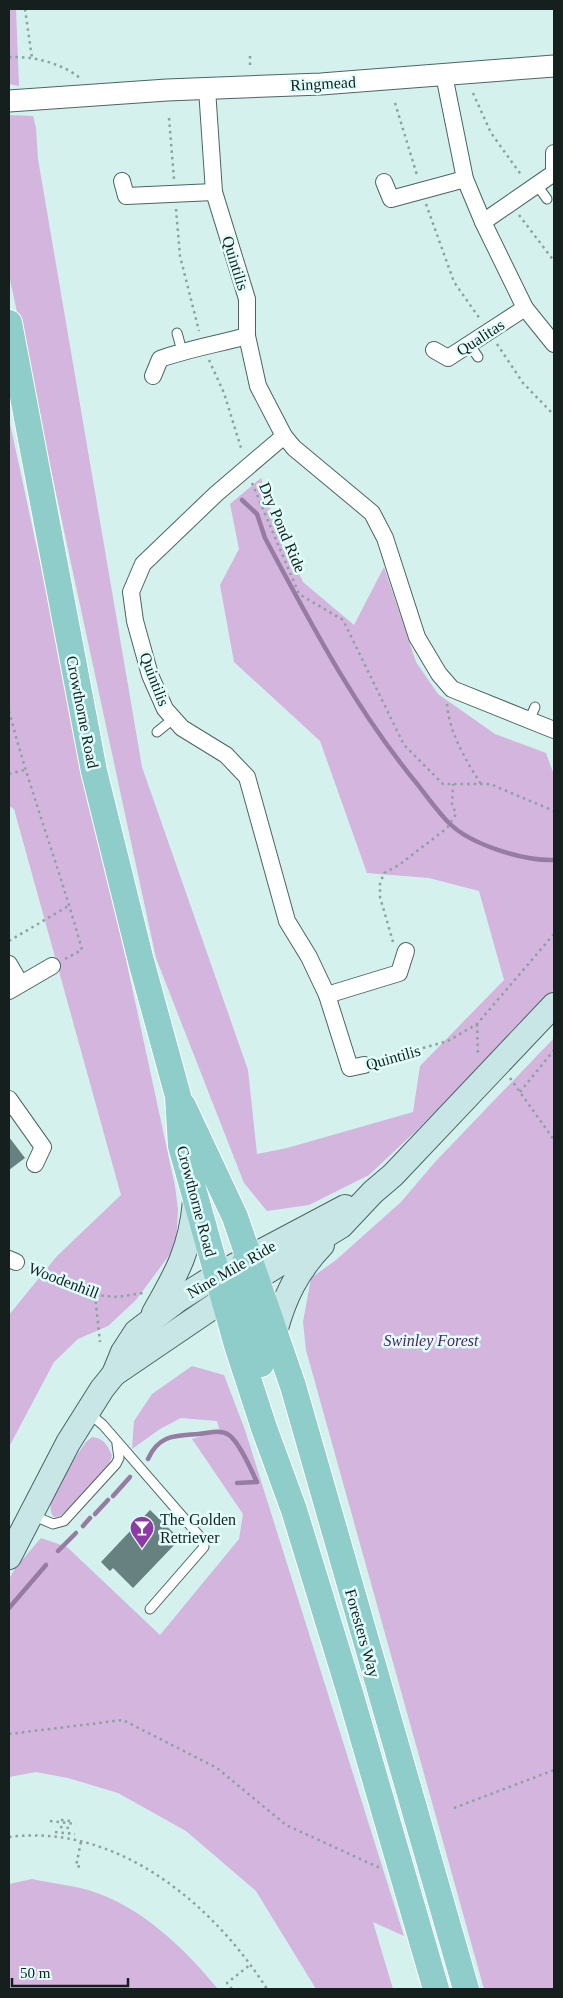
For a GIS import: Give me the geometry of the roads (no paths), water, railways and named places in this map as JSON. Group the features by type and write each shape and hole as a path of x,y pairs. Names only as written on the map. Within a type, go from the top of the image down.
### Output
{"main road":[{"name":"Crowthorne Road","path":"9,323 94,771 141,961 178,1096 193,1125 208,1162 224,1191 237,1277"},
{"name":"Nine Mile Ride","path":"9,1557 64,1451 87,1411 114,1374 123,1352 136,1332 150,1321 341,1226 373,1192 393,1175 554,1005"},
{"name":"Crowthorne Road","path":"178,1096 180,1146 196,1201 237,1277"},
{"name":"Nine Mile Ride","path":"114,1374 237,1277 373,1192"},
{"path":"150,1321 180,1268 189,1239 196,1201"},
{"path":"275,1332 281,1307 287,1293 308,1262 341,1226"},
{"name":"Foresters Way","path":"237,1277 275,1332 293,1386 466,1989"},
{"name":"Foresters Way","path":"237,1277 264,1428 294,1510 436,1989"}],"street":[{"name":"Ringmead","path":"9,101 321,84 554,66"},
{"path":"444,75 465,179 483,222 525,308 554,344"},
{"name":"Quintilis","path":"207,89 214,192 247,299 247,336 258,386 284,436 294,448 372,513 385,538 417,637 439,674 452,689 532,714 554,733"},
{"path":"554,154 554,168"},
{"path":"483,222 554,173"},
{"path":"384,182 390,199 465,179"},
{"path":"122,181 126,196 214,192"},
{"name":"Qualitas","path":"434,350 448,358 473,350 489,333 525,308"},
{"path":"153,376 160,359 182,351 204,348 247,336"},
{"name":"Quintilis","path":"284,436 216,494 144,564 131,592 135,620 150,675 165,709 173,719 195,737 226,755 247,777 287,921 309,957 327,994 350,1068 364,1065"},
{"path":"327,994 399,973 406,951"},
{"path":"9,964 14,987 52,966"},
{"path":"9,1099 43,1147 35,1164"}],"lane":[{"path":"534,187 546,199"},
{"path":"176,333 182,351"},
{"path":"157,732 173,719"},
{"path":"87,1411 116,1441 202,1539 204,1547 150,1609"},
{"path":"32,1515 54,1524 64,1521 112,1470 119,1458 116,1441"},
{"path":"112,1470 128,1462 136,1464"}],"waterway":[{"path":"242,500 257,514 265,538 317,634 354,697 374,727 441,814 459,831 484,845 513,855 554,860"},
{"path":"148,1459 157,1445 169,1438 214,1432 226,1433 237,1444 257,1482 237,1483"},
{"path":"113,1496 130,1477"},
{"path":"95,1514 108,1500"},
{"path":"83,1526 90,1518"},
{"path":"58,1551 76,1533"},
{"path":"9,1608 46,1565"}],"place":[{"name":"The Golden Retriever","path":"142,1549"}],"park label":[{"name":"Swinley Forest","path":"431,1340"}]}
